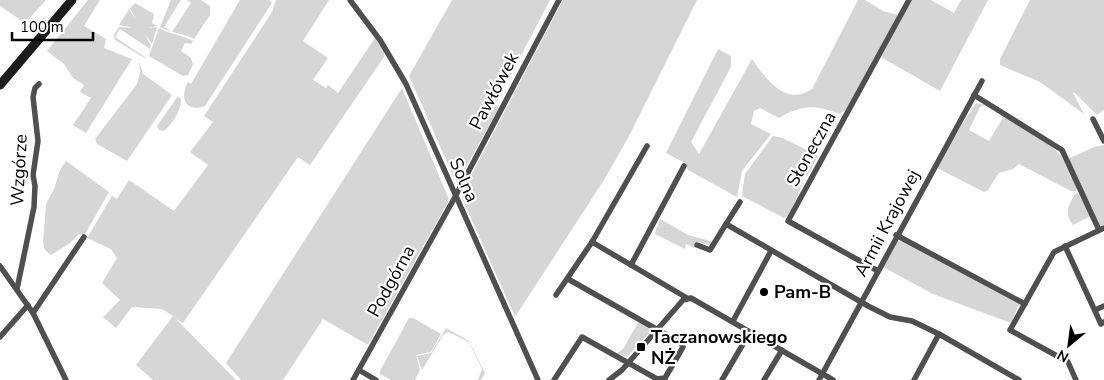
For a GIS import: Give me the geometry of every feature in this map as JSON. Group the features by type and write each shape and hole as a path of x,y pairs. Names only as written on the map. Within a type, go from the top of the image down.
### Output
{"street":[{"path":"0,85 72,0"},
{"name":"Solna","path":"350,0 380,40 406,84 538,380"},
{"name":"Pawłówek","path":"455,197 559,0"},
{"name":"Słoneczna","path":"878,271 788,221 909,0"},
{"name":"Armii Krajowej","path":"819,380 862,303 896,235 982,81"},
{"name":"Wzgórze","path":"17,289 34,207 36,186 33,175 38,141 33,97 39,84"},
{"path":"974,94 1062,150 1102,229 1054,252 1010,330 1068,362 1075,380"},
{"path":"1093,119 1104,141"},
{"path":"556,295 592,242 647,146"},
{"path":"631,265 684,166"},
{"name":"Podgórna","path":"353,380 455,197"},
{"path":"697,245 710,250 740,202"},
{"path":"726,224 862,303 890,317 905,320 939,334 1019,380"},
{"path":"896,235 1025,304"},
{"path":"33,313 84,237"},
{"path":"592,242 687,298 695,299 833,380"},
{"path":"1065,246 1102,324 1104,322"},
{"path":"733,321 771,251"},
{"path":"0,266 33,313 66,380"},
{"path":"554,380 582,337 657,379 665,378 683,347 681,343 568,278"},
{"path":"610,380 687,298"},
{"path":"0,337 28,305"},
{"path":"1095,310 1104,306"},
{"path":"722,380 750,332"},
{"path":"914,380 939,334"},
{"path":"764,380 782,350"},
{"path":"359,370 376,380"}],"shaded area":[{"path":"0,0 46,0 25,23 0,6"},
{"path":"88,0 100,0 84,26 106,39 104,48 132,59 86,133 73,125 91,98 80,92 84,85 73,78 64,64 47,51"},
{"path":"171,0 181,0 164,27 172,32 160,27"},
{"path":"187,0 201,0 210,6 210,15 194,39 172,32 191,3"},
{"path":"240,0 269,0 272,3 205,106 198,108 189,106 184,98 185,88 188,82 191,84"},
{"path":"276,0 329,0 303,41 328,58 313,80 326,88 328,85 338,93 375,38 384,52 384,57 310,165 298,157 183,323 176,319 236,380 153,380 136,365 173,316 162,309 132,307 116,328 103,317 120,300 102,283 117,258 111,249 87,238 112,196 117,199 129,180 174,211 208,165 190,152 213,122 204,116 272,12"},
{"path":"452,0 550,0 495,105 499,108 461,176 454,178 409,76"},
{"path":"563,0 697,0 628,138 604,180 515,317 462,198 462,193"},
{"path":"858,0 865,0 883,11 898,15 848,109 839,114 815,107 808,107 794,110 779,118 760,108 754,111 751,124 771,134 742,171 737,197 688,170 685,163 666,153 718,49 731,56 731,67 691,142 699,154 752,59 763,75 785,93 793,95 802,94 812,89"},
{"path":"912,0 931,0 954,13 961,0 988,0 940,91 881,57"},
{"path":"1030,0 1104,0 1104,110 1097,115 1074,92 1084,114 1040,82 1000,65 1000,59"},
{"path":"135,3 154,14 152,23 157,26 148,28 157,27 152,44 145,34 151,46 150,49 120,29 115,37 145,57 147,53 145,58 115,40 114,35 119,27 133,28 119,25 129,9 136,20 130,8"},
{"path":"159,28 193,41 191,44 185,43 181,51 191,58 193,64 188,75 183,76 149,56"},
{"path":"139,61 143,74 172,95 127,161 97,144 95,139 137,84 140,73"},
{"path":"402,88 448,197 448,202 368,345 323,319 283,380 241,380 226,363"},
{"path":"178,96 181,104 176,117 164,131 159,130 157,126"},
{"path":"976,103 986,105 980,107 969,130 989,141 1004,116 1050,144 1061,156 1077,188 1076,191 1071,191 1019,164 1013,169 999,173 988,190 984,192 937,168"},
{"path":"773,136 783,138 818,156 808,175 801,179 803,183 789,215 784,218 742,196 745,174"},
{"path":"1104,145 1104,225 1100,225 1068,159 1094,147"},
{"path":"66,161 109,192 84,236 79,234 70,243 51,255 45,250 43,242 46,204 54,189 60,170"},
{"path":"1078,193 1091,216 1073,225 1068,210 1070,202 1075,194"},
{"path":"660,219 688,235 714,242 710,245 698,242 694,248 686,244 685,249 655,234 657,226 660,227 658,225"},
{"path":"897,241 903,241 1020,302 1011,323 933,294 883,267"},
{"path":"409,318 413,318 441,334 431,352 416,355 420,370 415,380 391,380 380,374 380,371"},
{"path":"639,321 650,327 650,332 627,357 616,354 623,349"},
{"path":"446,328 469,341 485,373 481,380 478,380 482,369 469,342 448,332 443,335 422,370 417,356 431,353"}],"place":[{"name":"Pam-B","path":"764,292"},
{"name":"Taczanowskiego NŻ","path":"641,347"}]}
